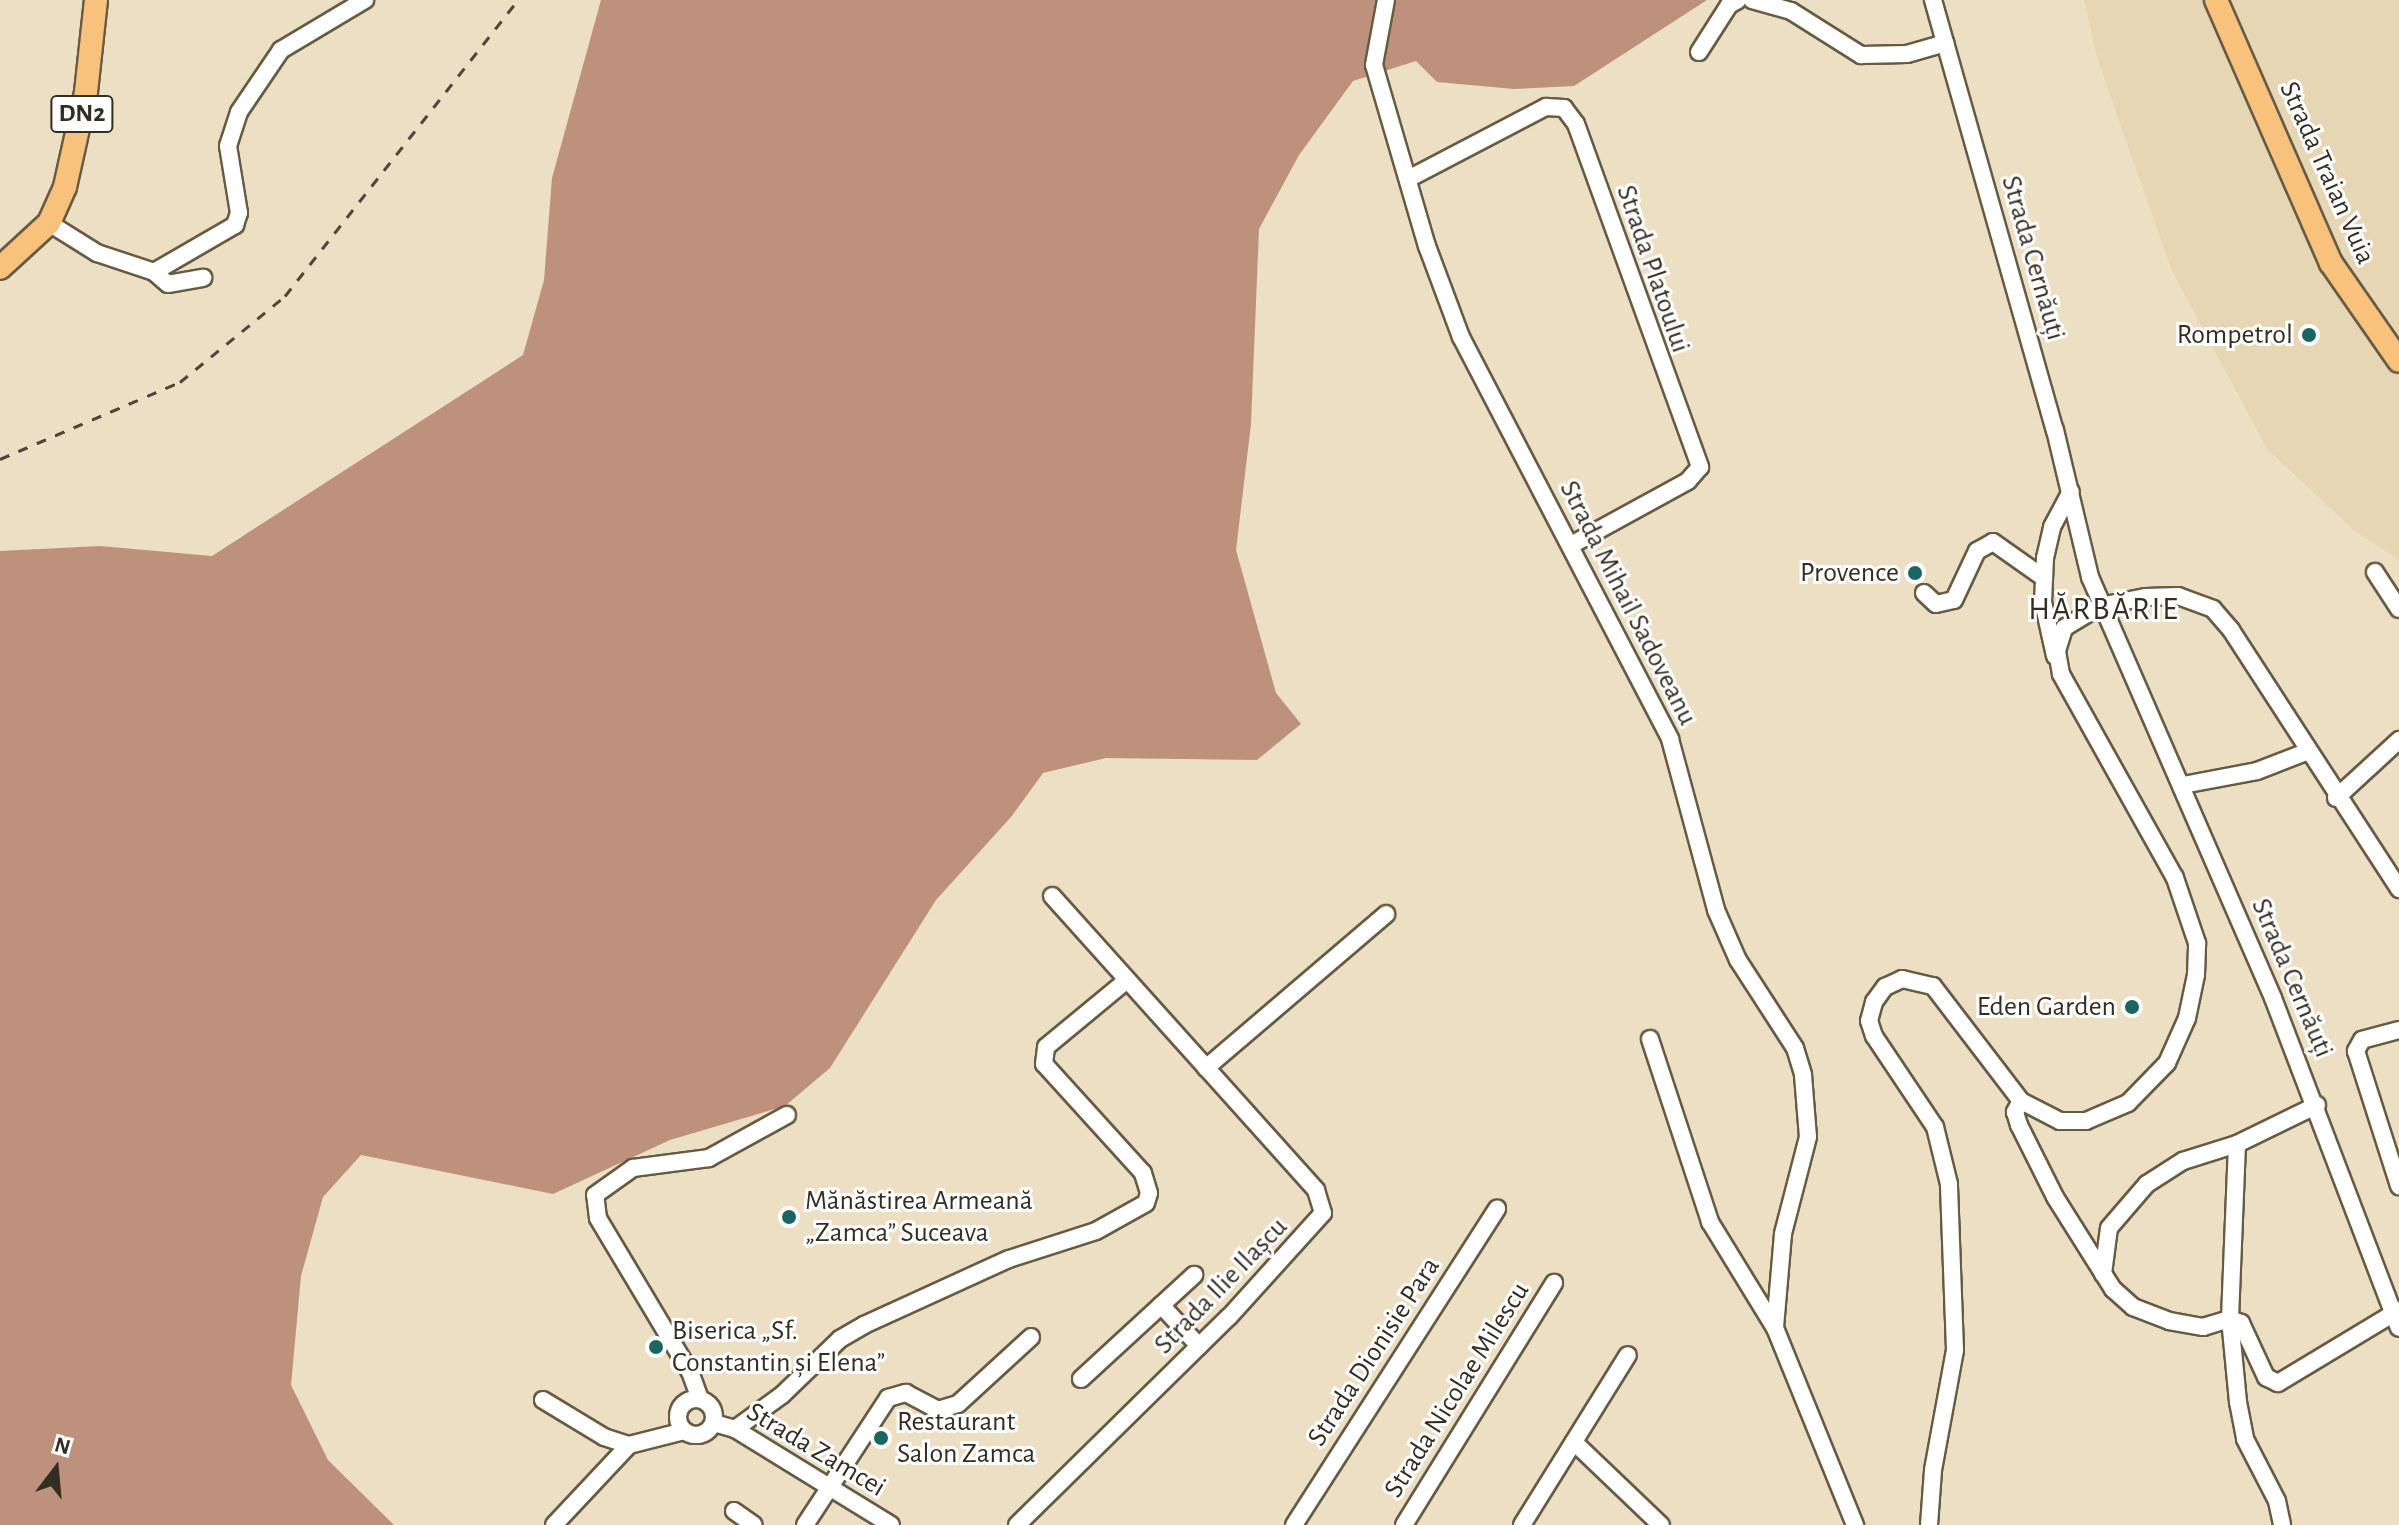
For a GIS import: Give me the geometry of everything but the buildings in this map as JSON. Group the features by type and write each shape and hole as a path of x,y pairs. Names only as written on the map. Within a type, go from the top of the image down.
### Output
{"main road":[{"name":"DN2","path":"0,268 49,223 65,187 80,124 96,0"},
{"name":"Strada Traian Vuia","path":"2216,0 2331,263 2399,361"}],"street":[{"path":"154,272 235,225 239,213 228,146 239,112 281,50 365,0"},
{"name":"Strada Mihail Sadoveanu","path":"1386,0 1373,57 1408,179 1461,337 1670,739 1700,862 1726,935 1795,1048 1803,1075 1808,1137 1783,1234 1775,1328"},
{"path":"1699,52 1729,5 1738,0"},
{"path":"1752,0 1791,11 1861,55 1907,54 1945,43"},
{"name":"Strada Cernăuți","path":"1933,0 2081,531 2106,609 2317,1105 2398,1317"},
{"name":"Strada Platoului","path":"1408,179 1546,107 1564,108 1576,124 1700,467 1688,481 1571,545"},
{"path":"49,223 97,253 154,272 168,284 203,278"},
{"path":"1929,1525 1938,1441 1955,1350 1949,1184 1935,1127 1874,1036 1869,1021 1885,987 1914,979 1933,986 2021,1101 2060,1121 2086,1121 2128,1103 2167,1063 2187,1018 2196,975 2192,922 2175,878 2057,663 2045,621 2044,578 2052,527 2071,492"},
{"path":"1924,593 1936,604 1954,600 1977,551 1987,543 2002,543 2044,578"},
{"path":"2375,572 2399,609"},
{"path":"2057,663 2064,628 2106,609 2161,595 2197,601 2213,609 2241,644 2306,752 2399,889"},
{"path":"2076,697 2066,663 2068,641 2080,626 2106,609"},
{"path":"2336,798 2399,740"},
{"path":"2183,785 2257,771 2306,752"},
{"name":"Strada Ilie Ilașcu","path":"1017,1525 1310,1233 1323,1213 1316,1190 1052,896"},
{"path":"1206,1068 1386,914"},
{"path":"735,1429 782,1395 840,1339 864,1325 1009,1259 1096,1231 1146,1203 1149,1193 1143,1173 1044,1064 1046,1047 1127,980"},
{"path":"2399,1030 2362,1040 2356,1051 2399,1186"},
{"name":"Strada Mihail Sadoveanu","path":"1650,1039 1710,1222 1775,1328 1855,1525"},
{"path":"2021,1101 2015,1112 2019,1125 2055,1197 2103,1274 2133,1307 2169,1321 2203,1327 2230,1319 2241,1323 2266,1377 2278,1383 2398,1317"},
{"path":"2103,1274 2109,1228 2133,1196 2183,1161 2237,1144 2317,1105"},
{"path":"700,1399 690,1372 598,1218 595,1195 633,1168 709,1158 787,1115"},
{"path":"2237,1144 2230,1319 2241,1422 2282,1525"},
{"name":"Strada Dionisie Para","path":"1294,1525 1497,1209"},
{"path":"1081,1379 1194,1275"},
{"name":"Strada Nicolae Milescu","path":"1404,1525 1554,1283"},
{"path":"1161,1305 1199,1346"},
{"path":"805,1525 888,1398 906,1393 938,1410 958,1404 1031,1337"},
{"path":"1522,1525 1628,1355"},
{"path":"543,1400 604,1437 629,1445 684,1431 701,1435 714,1423 711,1405 700,1399 687,1401 679,1412 684,1431"},
{"name":"Strada Zamcei","path":"714,1423 735,1429 891,1525"},
{"path":"1574,1442 1661,1525"},
{"path":"554,1525 629,1445"}],"shaded area":[{"path":"601,0 1707,0 1574,86 1514,89 1437,82 1416,61 1353,81 1299,155 1259,229 1251,424 1236,550 1276,693 1301,724 1257,760 1106,758 1043,773 1011,817 936,900 830,1068 785,1106 670,1140 553,1194 361,1155 323,1197 301,1276 291,1385 328,1460 394,1525 0,1525 0,551 100,546 212,556 523,355 544,280 552,178"},
{"path":"2084,0 2399,0 2399,560 2356,532 2267,449 2172,271 2098,61"}],"railway":[{"path":"0,459 180,382 285,296 518,0"}],"place":[{"name":"Rompetrol","path":"2309,335"},
{"name":"Provence","path":"1915,573"},
{"name":"Eden Garden","path":"2132,1007"},
{"name":"Mănăstirea Armeană „Zamca” Suceava","path":"789,1217"},
{"name":"Biserica „Sf. Constantin și Elena”","path":"656,1347"},
{"name":"Restaurant Salon Zamca","path":"881,1438"}],"district":[{"name":"HĂRBĂRIE","path":"2104,609"}]}
